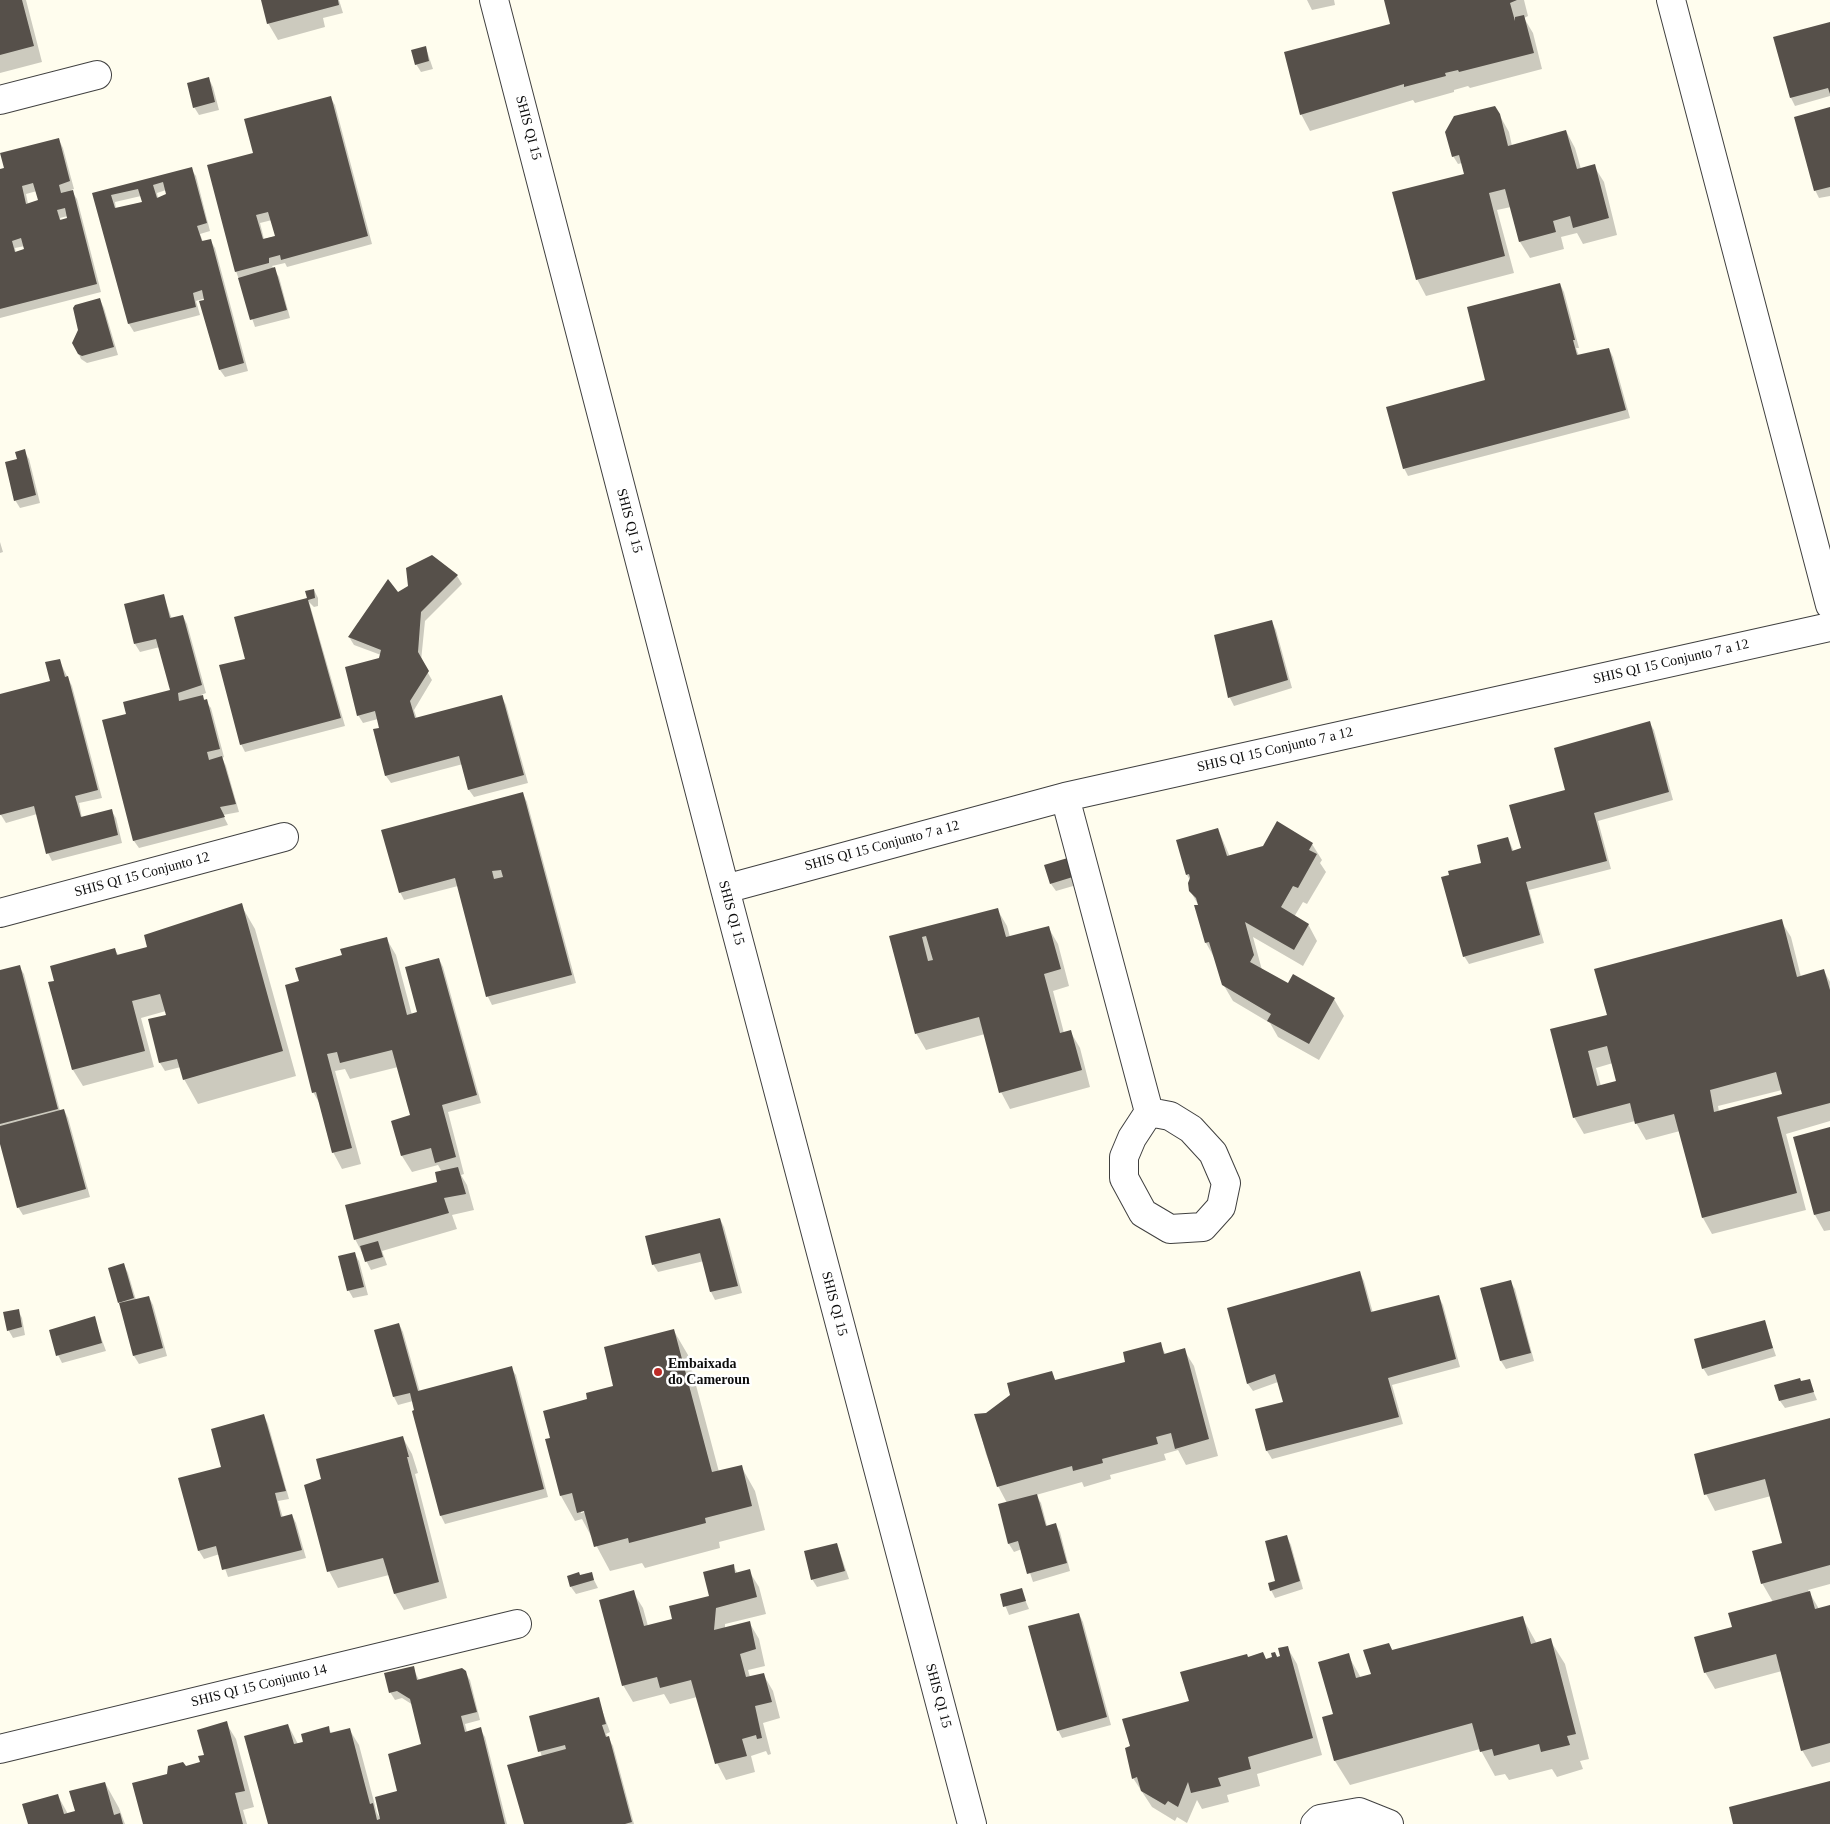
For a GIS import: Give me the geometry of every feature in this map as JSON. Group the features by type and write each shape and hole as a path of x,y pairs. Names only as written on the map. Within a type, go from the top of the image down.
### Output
{"street":[{"name":"SHIS QI 15","path":"494,0 724,889 972,1824"},
{"path":"1671,0 1830,605"},
{"path":"0,100 97,75"},
{"name":"SHIS QI 15 Conjunto 7 a 12","path":"724,889 1065,796 1830,627"},
{"path":"1065,796 1149,1112"},
{"name":"SHIS QI 15 Conjunto 12","path":"0,913 284,838"},
{"name":"SHIS QI 15 Conjunto 14","path":"0,1749 517,1624"},
{"path":"1315,1824 1320,1819 1359,1812 1389,1824"}],"building":[{"path":"0,0 22,0 34,46 0,55"},
{"path":"261,0 338,0 339,5 267,24"},
{"path":"1384,0 1517,0 1510,3 1515,21 1515,17 1524,15 1534,53 1459,72 1458,70 1445,73 1446,76 1404,87 1404,84 1300,115 1284,52 1390,24"},
{"path":"1830,22 1830,94 1828,88 1790,98 1773,37"},
{"path":"426,46 429,61 415,65 411,50"},
{"path":"209,77 215,102 193,108 187,83"},
{"path":"331,96 368,236 281,260 280,255 269,258 269,263 235,272 207,165 253,153 244,119","holes":["268,212 275,236 263,239 256,215"]},
{"path":"1495,106 1500,114 1508,146 1566,130 1577,169 1595,164 1609,218 1573,228 1570,216 1553,221 1556,232 1519,242 1505,189 1489,193 1505,256 1416,280 1392,192 1464,174 1459,155 1452,157 1445,132 1454,116"},
{"path":"1830,107 1830,187 1814,191 1794,117"},
{"path":"59,138 70,181 59,185 61,193 73,190 97,284 0,309 0,169 4,168 0,153","holes":["33,183 38,200 26,204 22,186","65,208 67,218 60,220 57,210","21,238 24,249 15,252 12,241"]},
{"path":"192,167 207,223 197,226 202,241 211,239 244,363 219,370 199,301 204,300 202,290 193,293 196,307 128,324 92,193","holes":["163,182 166,194 157,198 153,185","138,189 142,202 115,208 111,195"]},
{"path":"275,267 287,310 250,320 238,278"},
{"path":"1560,283 1575,340 1573,340 1577,355 1609,348 1626,410 1403,469 1386,407 1485,380 1467,307"},
{"path":"100,298 114,347 82,356 78,354 72,343 78,330 73,308 75,305"},
{"path":"25,449 36,495 14,501 5,462 17,459 15,452"},
{"path":"432,555 458,575 421,612 418,652 429,671 410,701 415,718 502,695 524,775 468,790 459,756 385,776 373,729 379,728 375,711 357,716 345,667 379,658 381,650 348,637 388,579 398,592 408,586 406,568"},
{"path":"314,589 315,598 308,600 341,718 240,745 219,665 245,659 234,617 307,598 305,591"},
{"path":"164,594 170,618 183,615 202,685 178,693 179,701 203,695 204,700 207,699 220,749 207,752 209,760 222,756 236,804 220,807 225,817 133,841 102,720 126,714 123,702 170,690 156,639 134,644 124,604"},
{"path":"1272,620 1288,680 1228,698 1214,635"},
{"path":"60,659 65,677 68,676 98,790 75,796 81,817 112,809 118,835 46,854 34,806 0,815 0,694 50,681 45,662"},
{"path":"1650,721 1669,792 1594,813 1607,861 1526,882 1540,935 1463,957 1441,877 1449,875 1448,871 1481,863 1477,845 1508,837 1512,851 1521,848 1509,805 1565,790 1554,748"},
{"path":"523,792 572,975 486,997 455,878 399,893 381,830","holes":["501,870 503,877 494,879 492,871"]},
{"path":"1277,821 1313,843 1309,850 1317,854 1298,888 1293,886 1281,907 1309,924 1294,950 1245,922 1254,955 1250,962 1288,983 1293,974 1335,998 1309,1044 1267,1021 1271,1014 1222,985 1209,942 1205,943 1194,905 1198,905 1196,898 1189,891 1189,874 1186,875 1176,840 1218,828 1227,856 1263,846"},
{"path":"1071,857 1076,876 1050,884 1044,865"},
{"path":"242,903 283,1051 183,1080 177,1059 159,1063 148,1019 166,1015 160,994 132,1001 145,1051 72,1070 48,982 54,981 50,966 115,948 117,955 147,947 144,935"},
{"path":"998,908 1006,937 1049,926 1061,969 1044,974 1060,1033 1071,1030 1082,1070 999,1093 979,1017 915,1034 889,936","holes":["926,936 933,960 928,961 922,937"]},
{"path":"1782,919 1797,977 1824,969 1830,990 1830,1103 1777,1117 1797,1193 1702,1218 1674,1114 1635,1124 1630,1103 1573,1118 1550,1029 1607,1015 1594,969","holes":["1607,1046 1616,1081 1597,1086 1588,1051","1776,1072 1782,1094 1714,1112 1710,1090"]},
{"path":"387,937 407,1015 417,1012 405,967 439,958 477,1095 442,1105 456,1157 435,1163 431,1148 401,1156 391,1121 410,1115 392,1050 340,1063 337,1052 327,1054 352,1148 332,1153 316,1092 312,1093 285,985 299,981 295,968 342,955 340,949"},
{"path":"20,965 58,1109 0,1124 0,970"},
{"path":"64,1109 86,1189 17,1208 0,1144 0,1126"},
{"path":"1830,1127 1830,1211 1814,1215 1793,1137"},
{"path":"458,1167 466,1194 444,1198 449,1213 354,1240 345,1205 437,1182 435,1172"},
{"path":"720,1218 738,1286 710,1292 700,1253 652,1265 645,1236"},
{"path":"378,1241 383,1257 365,1262 360,1246"},
{"path":"355,1252 364,1287 347,1291 338,1256"},
{"path":"124,1263 134,1298 118,1303 108,1268"},
{"path":"1360,1271 1371,1312 1439,1295 1456,1359 1388,1378 1399,1417 1266,1451 1255,1409 1283,1402 1275,1374 1247,1384 1227,1308"},
{"path":"1511,1280 1531,1353 1500,1361 1480,1288"},
{"path":"149,1296 163,1348 133,1356 119,1303"},
{"path":"19,1309 22,1327 7,1331 3,1312"},
{"path":"95,1316 102,1343 56,1356 49,1330"},
{"path":"1765,1320 1773,1348 1702,1369 1694,1339"},
{"path":"399,1323 418,1391 512,1366 544,1489 440,1516 412,1411 414,1410 410,1393 393,1397 374,1330"},
{"path":"674,1329 712,1472 742,1465 752,1506 705,1518 706,1523 629,1543 628,1538 594,1547 584,1511 577,1513 572,1493 560,1496 545,1439 550,1438 543,1411 587,1399 586,1393 613,1386 604,1347"},
{"path":"1161,1342 1164,1354 1185,1348 1209,1439 1175,1449 1171,1433 1156,1437 1158,1444 1102,1459 1103,1463 1073,1471 1072,1466 997,1487 974,1414 986,1413 1010,1395 1007,1383 1052,1371 1055,1380 1125,1362 1123,1352"},
{"path":"1800,1378 1801,1381 1810,1379 1814,1392 1779,1401 1774,1385"},
{"path":"264,1414 286,1491 275,1493 281,1517 292,1514 302,1550 222,1570 216,1546 198,1551 178,1478 221,1467 211,1429"},
{"path":"1830,1418 1830,1565 1761,1584 1752,1551 1782,1543 1765,1479 1704,1495 1694,1454"},
{"path":"403,1436 439,1582 394,1594 383,1558 327,1572 304,1485 321,1479 316,1459"},
{"path":"1037,1494 1046,1526 1056,1523 1067,1563 1027,1574 1018,1541 1008,1544 998,1504"},
{"path":"1287,1535 1300,1581 1270,1591 1268,1583 1275,1581 1265,1541"},
{"path":"837,1543 845,1571 811,1580 804,1551"},
{"path":"734,1564 735,1573 750,1569 757,1597 716,1608 714,1630 750,1621 756,1649 740,1654 746,1677 764,1673 772,1702 755,1706 762,1738 757,1739 756,1735 742,1739 747,1756 715,1764 691,1680 660,1688 657,1677 622,1686 599,1600 634,1590 644,1626 672,1619 669,1606 709,1596 703,1572"},
{"path":"579,1572 580,1575 592,1572 594,1580 570,1587 567,1576"},
{"path":"1022,1588 1026,1601 1003,1607 1000,1594"},
{"path":"1810,1591 1815,1609 1830,1605 1830,1743 1801,1751 1776,1654 1704,1673 1694,1637 1732,1627 1728,1613"},
{"path":"1079,1613 1107,1717 1057,1731 1028,1626"},
{"path":"1523,1616 1531,1644 1551,1638 1576,1734 1567,1736 1570,1745 1541,1752 1539,1744 1494,1756 1492,1749 1480,1752 1472,1723 1334,1761 1322,1717 1333,1714 1318,1662 1349,1653 1356,1678 1371,1674 1363,1650 1389,1643 1392,1650"},
{"path":"1288,1646 1313,1738 1248,1757 1251,1769 1218,1778 1221,1786 1191,1793 1188,1782 1178,1807 1168,1801 1165,1805 1141,1791 1137,1777 1132,1779 1125,1748 1130,1746 1122,1719 1189,1701 1180,1672 1247,1654 1248,1657 1263,1652 1266,1659 1272,1657 1271,1653 1275,1652 1277,1657 1280,1656 1278,1648"},
{"path":"414,1666 417,1680 462,1668 466,1671 477,1712 461,1716 465,1732 481,1727 505,1824 268,1824 244,1736 288,1724 294,1744 303,1742 301,1734 329,1726 330,1733 350,1728 370,1804 373,1803 377,1820 380,1819 375,1797 397,1791 388,1754 421,1744 410,1699 397,1691 389,1693 384,1673"},
{"path":"599,1697 606,1724 602,1725 606,1737 609,1736 632,1822 625,1824 524,1824 507,1765 566,1749 565,1745 538,1752 529,1716"},
{"path":"227,1721 245,1791 235,1793 243,1824 143,1824 132,1783 167,1774 168,1766 183,1762 186,1766 200,1762 198,1756 204,1755 197,1730"},
{"path":"1830,1781 1830,1824 1733,1824 1729,1807"},
{"path":"105,1782 114,1815 120,1813 123,1824 28,1824 22,1804 58,1794 64,1814 75,1811 69,1791"}],"place":[{"name":"Embaixada do Cameroun","path":"658,1372"}]}
